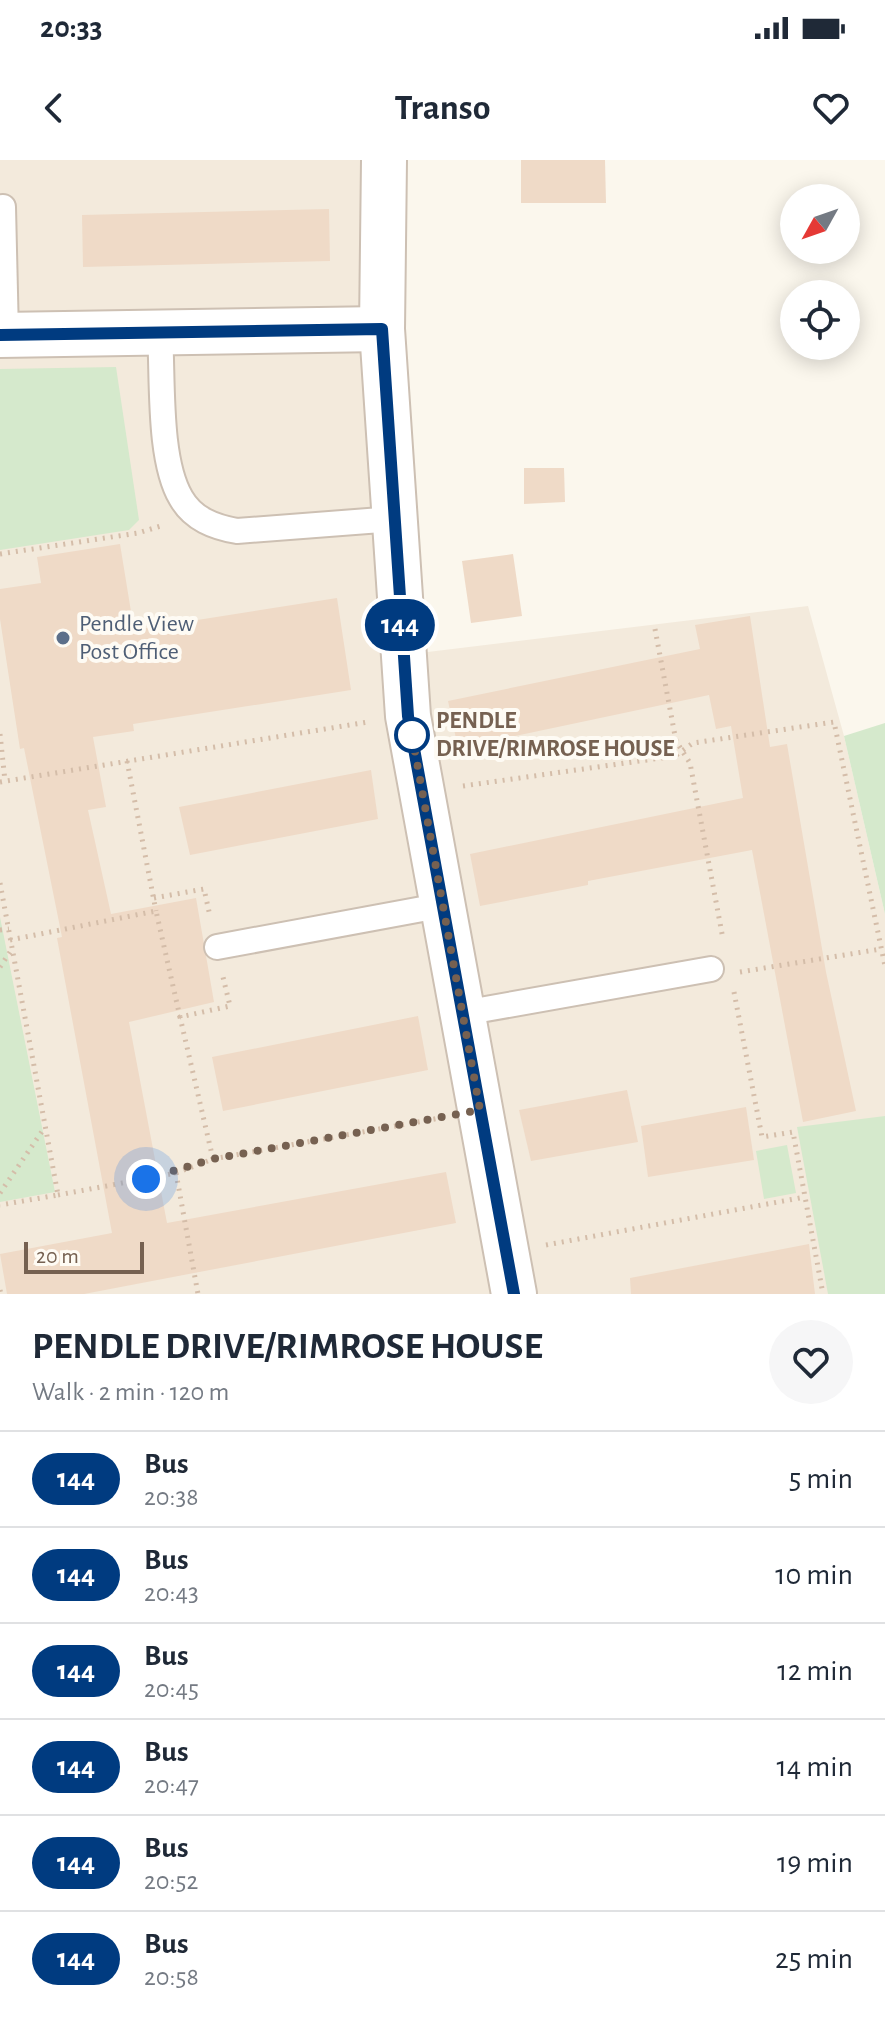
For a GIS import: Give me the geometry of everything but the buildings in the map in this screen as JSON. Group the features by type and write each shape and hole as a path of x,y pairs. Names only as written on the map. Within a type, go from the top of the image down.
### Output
{"street":[{"path":"384,160 382,329 408,716 510,1273"},
{"path":"3,335 382,329"}],"lane":[{"path":"3,207 3,335"},
{"path":"160,334 167,440 174,481 181,499 195,515 215,527 237,531 394,519"},
{"path":"217,947 444,905"},
{"path":"463,1013 711,969"}],"path":[{"path":"0,554 138,533 195,515"},
{"path":"0,734 2,781 408,716"},
{"path":"421,792 675,756 693,743 834,722 885,966"},
{"path":"127,761 156,911 213,1159"},
{"path":"0,883 58,1195"},
{"path":"154,898 204,889 230,1006 180,1017"},
{"path":"10,940 156,911"},
{"path":"0,930 9,929"},
{"path":"0,967 12,949"},
{"path":"711,969 730,973 881,949"},
{"path":"0,1205 176,1173 213,1159 480,1110"},
{"path":"0,1193 45,1126"},
{"path":"176,1173 198,1294"},
{"path":"510,1273 805,1197"}],"shaded area":[{"path":"0,160 367,160 403,655 808,606 844,736 885,914 885,1294 0,1294"}],"green space":[{"path":"116,367 139,520 129,530 0,550 0,369"},
{"path":"885,723 885,914 844,736"},
{"path":"0,917 55,1192 0,1202"},
{"path":"885,1116 885,1294 828,1294 797,1127"},
{"path":"787,1145 796,1193 764,1199 756,1151"}],"bus line":[{"name":"144","path":"0,335 382,329 408,716 514,1294"}],"place":[{"name":"Pendle View Post Office","path":"63,638"},
{"name":"PENDLE DRIVE/RIMROSE HOUSE","path":"412,735"}],"route":[{"path":"146,1179 176,1173 213,1159 480,1110 412,735"}]}
